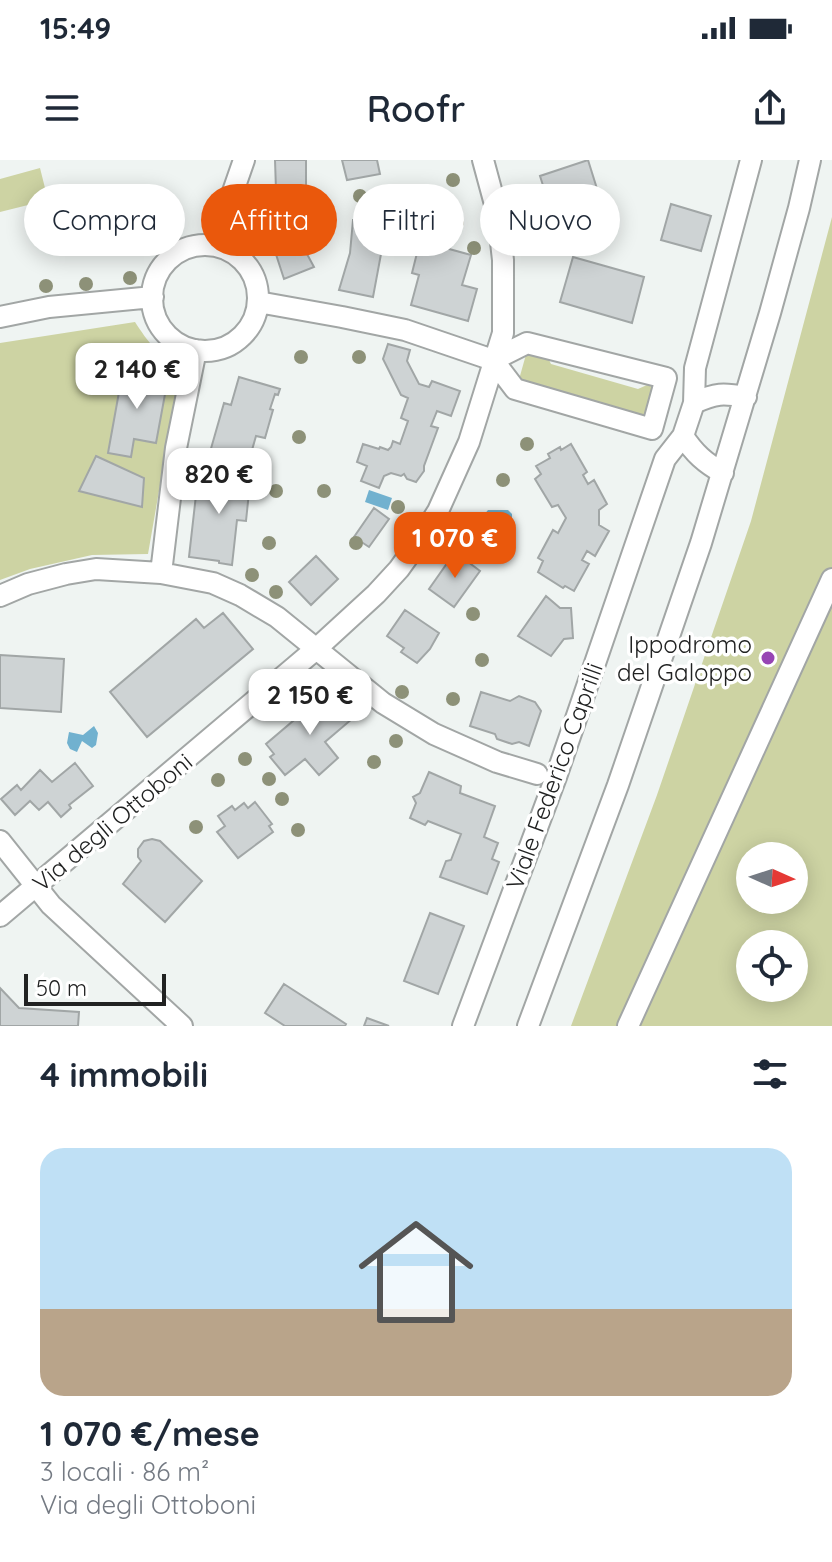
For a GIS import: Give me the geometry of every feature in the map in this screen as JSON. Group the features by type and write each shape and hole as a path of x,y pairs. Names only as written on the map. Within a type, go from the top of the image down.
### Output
{"street":[{"path":"236,184 244,160"},
{"name":"Via degli Ottoboni","path":"0,916 316,649 376,594 399,569 438,511 469,442 503,333 503,260 496,208 483,160"},
{"name":"Viale Federico Caprilli","path":"463,1026 556,777 665,459 683,436 694,403 695,368 751,160"},
{"path":"528,1026 655,682 701,543 746,397 810,160"},
{"path":"201,246 170,258 159,273 153,297 156,315 165,331 179,343 196,350 219,349 235,342 251,324 258,302 256,283 248,266 236,256"},
{"path":"0,317 49,307 153,297"},
{"path":"258,302 391,327 493,360 515,389 652,429 666,378 527,343 493,360"},
{"path":"161,573 176,448 196,350"},
{"path":"694,403 712,395 746,397"},
{"path":"683,436 705,463 723,473"},
{"path":"0,596 28,584 96,569 161,573 213,583 277,617 383,703 434,734 497,762 537,774"},
{"path":"628,1026 832,579"},
{"path":"0,841 51,905 182,1026"}],"green space":[{"path":"40,168 44,184 24,184 24,206 0,212 0,179"},
{"name":"Ippodromo del Galoppo","path":"832,217 832,1026 571,1026 657,795 751,521"},
{"path":"135,322 154,348 181,365 148,554 92,555 30,569 0,580 0,343"},
{"path":"527,351 546,354 551,364 638,389 647,385 653,387 645,424 518,383"}],"water":[{"path":"369,490 392,498 388,510 365,502"},
{"path":"488,510 508,510 512,520 508,525 487,526 483,516"},
{"path":"94,726 98,733 96,745 92,748 82,741 77,752 70,749 67,743 69,732 83,735"}],"building":[{"path":"275,160 306,160 306,184 276,184"},
{"path":"342,160 377,160 380,174 347,180"},
{"path":"588,160 596,184 543,184 540,176"},
{"path":"671,204 711,216 701,251 661,240"},
{"path":"353,220 353,256 381,256 373,297 339,290 350,253"},
{"path":"471,255 462,285 477,289 468,321 411,305 419,275 412,273 416,256"},
{"path":"277,256 308,256 314,267 284,279"},
{"path":"573,257 644,277 632,323 560,302"},
{"path":"388,344 410,350 407,361 419,384 429,387 432,381 460,391 451,416 437,411 431,426 438,428 424,471 416,482 407,479 404,474 391,473 384,476 379,488 361,481 367,466 357,462 363,444 388,450 393,441 400,444 408,421 401,418 408,398 401,395 383,359"},
{"path":"123,370 168,378 156,443 134,439 131,457 108,453"},
{"path":"239,377 280,389 270,409 273,410 265,438 256,436 248,464 210,452 224,403 231,405"},
{"path":"571,444 587,472 583,475 588,484 594,480 607,504 599,510 599,525 609,531 595,556 587,551 582,560 589,564 574,591 565,586 563,588 538,572 543,561 538,558 553,530 558,533 566,518 558,505 552,507 535,479 541,474 536,466 550,458 548,454"},
{"path":"96,456 144,478 142,507 79,491"},
{"path":"207,469 245,473 243,492 249,492 246,521 237,520 232,565 189,557 196,495 204,496"},
{"path":"374,508 389,519 369,547 354,537"},
{"path":"455,552 480,571 454,607 429,589"},
{"path":"316,556 338,579 311,605 289,582"},
{"path":"546,596 560,608 571,608 573,638 564,639 551,656 518,636"},
{"path":"405,610 439,633 417,663 401,652 404,648 387,636"},
{"path":"223,613 253,649 147,737 110,692 196,619 204,628"},
{"path":"0,655 64,659 61,712 0,708"},
{"path":"481,692 510,701 519,696 535,702 541,711 529,746 497,739 495,734 470,726"},
{"path":"326,693 352,719 325,742 338,758 319,775 305,759 285,775 270,757 274,754 266,744"},
{"path":"75,763 93,786 69,805 71,808 61,817 48,802 39,810 30,801 15,815 1,799 17,785 21,790 40,770 52,782"},
{"path":"429,772 461,786 460,793 495,806 484,837 498,843 492,859 499,862 487,894 440,877 446,861 451,860 461,834 428,821 425,825 410,818 416,803 413,797 420,793"},
{"path":"255,802 272,824 269,826 273,832 238,858 217,832 225,826 218,816 232,806 235,810 244,803 248,808"},
{"path":"144,841 160,841 202,881 165,922 123,884 141,861 138,849"},
{"path":"430,913 464,926 438,994 404,981"},
{"path":"284,984 345,1026 285,1026 265,1013"},
{"path":"0,988 19,1008 79,1012 78,1026 0,1026"},
{"path":"367,1018 389,1026 364,1026"}],"place":[{"name":"Ippodromo del Galoppo","path":"768,658"}]}
